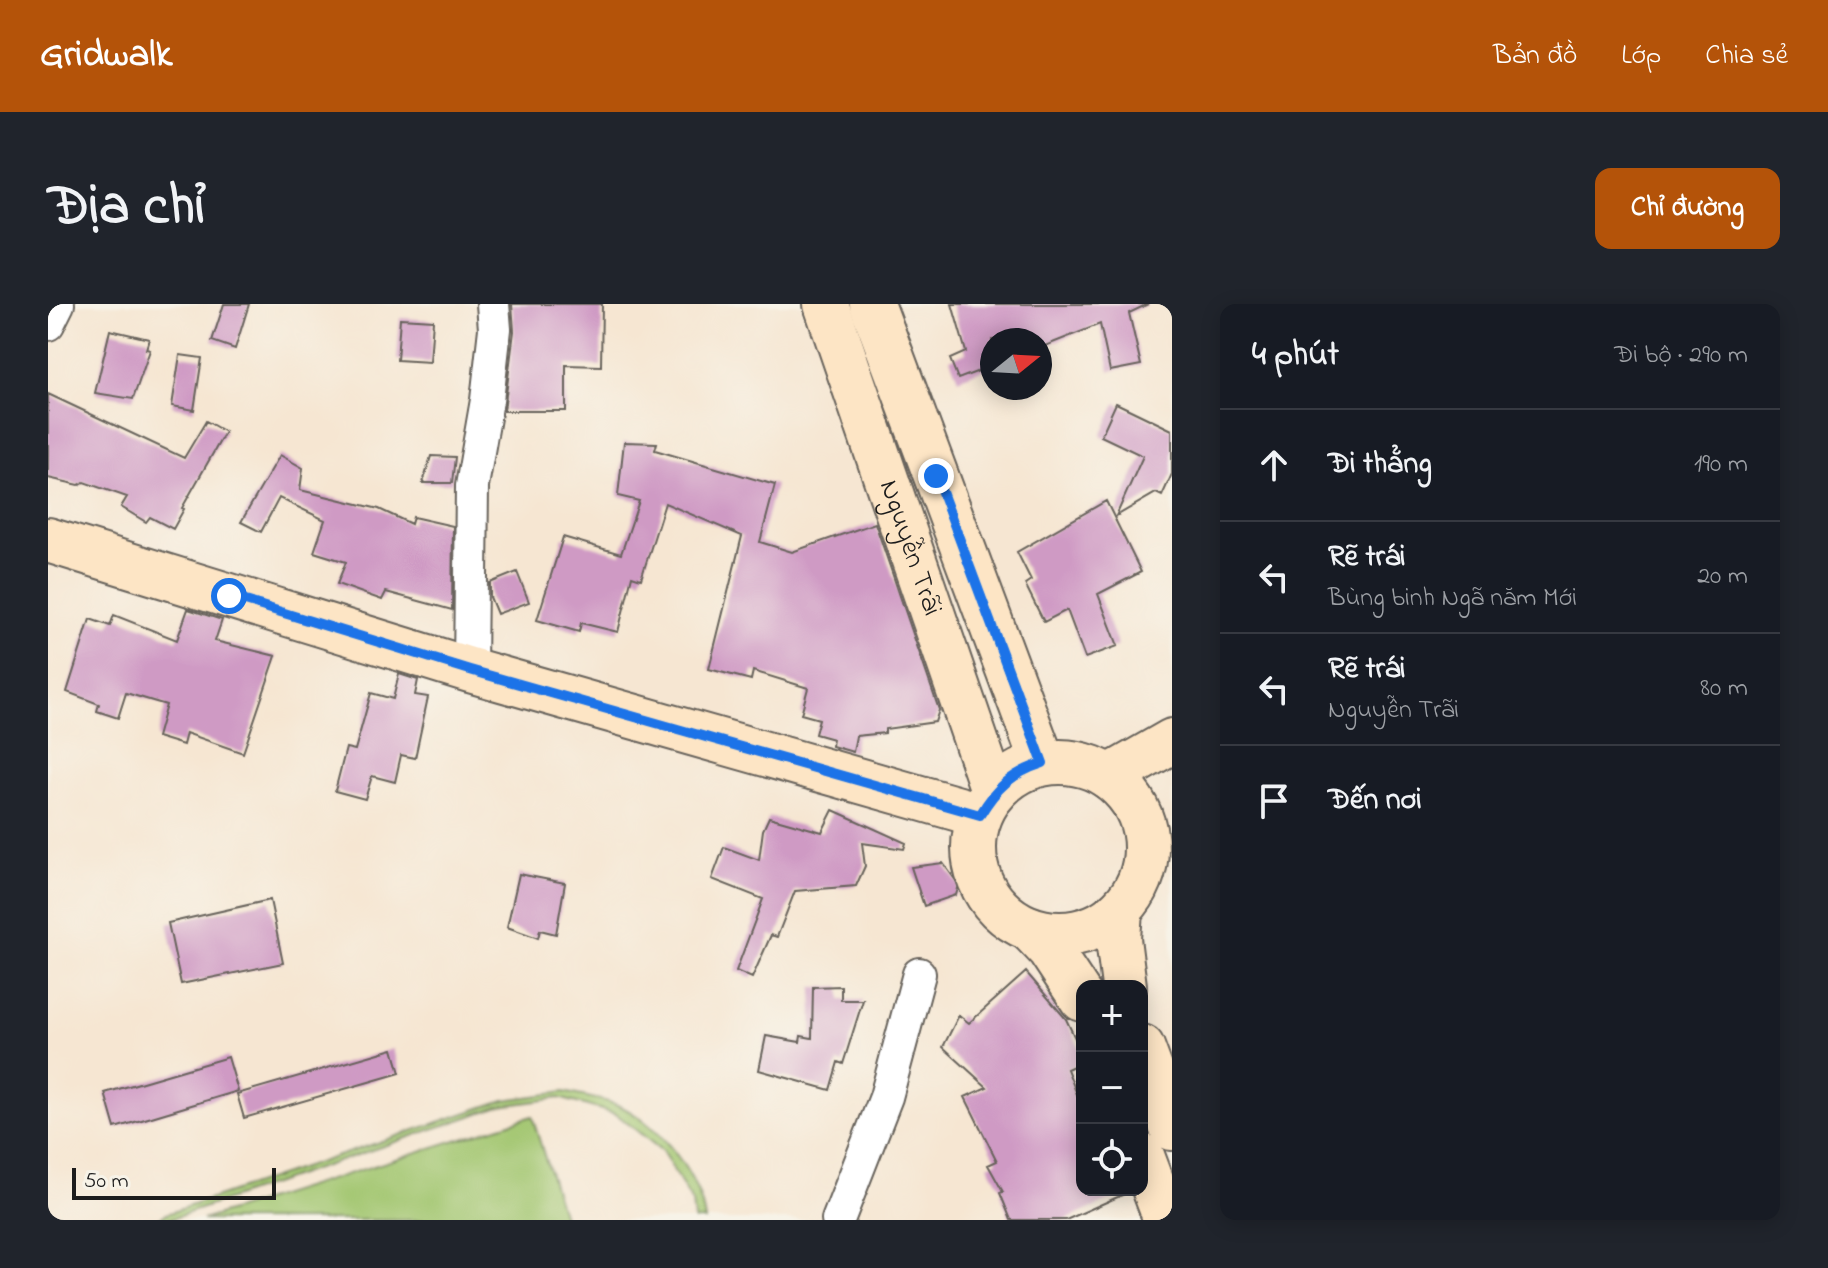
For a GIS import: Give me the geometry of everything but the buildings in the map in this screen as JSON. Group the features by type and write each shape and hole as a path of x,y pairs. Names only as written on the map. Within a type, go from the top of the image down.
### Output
{"main road":[{"name":"Nguyễn Trãi","path":"826,304 987,804"},
{"name":"Nguyễn Trãi","path":"872,304 1043,763"},
{"path":"48,540 470,670 987,804"},
{"path":"1109,777 1167,744"},
{"path":"1030,929 1054,934 1078,932 1101,924 1120,910 1135,890 1158,873 1145,842 1140,817 1127,795 1109,777 1077,763 1043,763 1024,769 1008,779 987,804 974,845 979,876 993,902 1004,913 1030,929 1049,949 1076,990"},
{"path":"1120,910 1118,939 1123,980"},
{"path":"1144,1052 1172,1128"},
{"path":"1148,1172 1166,1220"}],"street":[{"path":"48,324 58,304"},
{"path":"470,670 472,486 487,400 495,329 493,304"},
{"path":"838,1220 886,1097 919,974"}],"green space":[{"path":"564,1092 617,1105 652,1128 687,1171 705,1220 694,1220 692,1202 662,1151 616,1114 559,1098 500,1106 168,1220 156,1220 166,1214 504,1100"},
{"path":"532,1116 564,1220 202,1220"}],"route":[{"path":"229,596 470,670 980,815 994,793 1008,779 1024,769 1043,763 936,476"}]}
